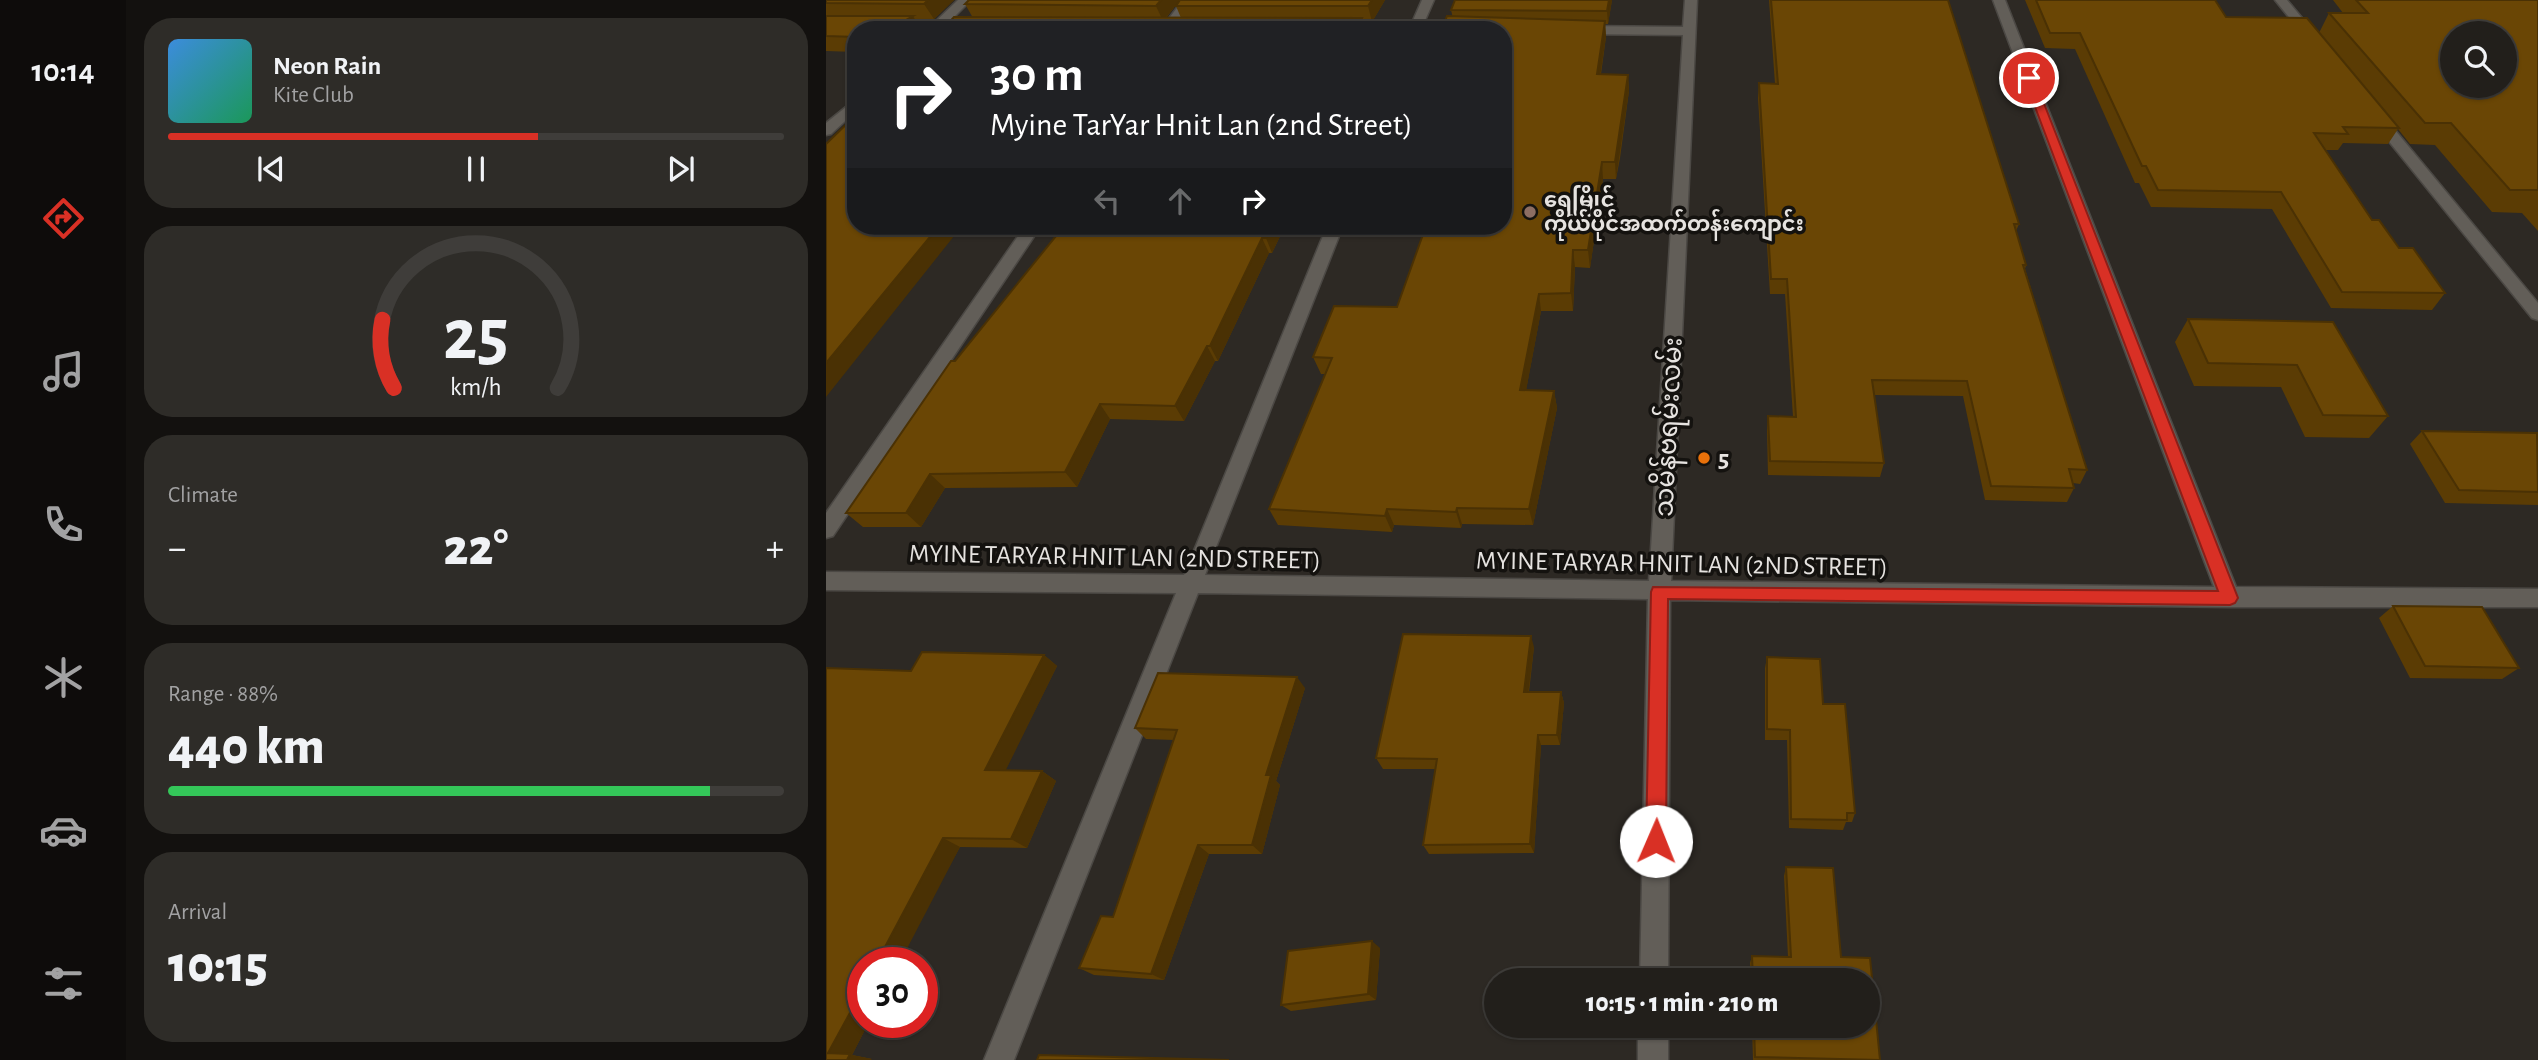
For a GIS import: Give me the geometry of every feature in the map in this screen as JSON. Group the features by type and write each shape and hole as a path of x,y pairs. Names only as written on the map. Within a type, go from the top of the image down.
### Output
{"street":[{"path":"943,21 965,0"},
{"path":"1170,21 1189,0"},
{"path":"1419,21 1428,0"},
{"name":"သမိန်ဗရမ်းလမ်း","path":"1654,968 1659,592 1691,0"},
{"path":"1999,0 2230,598"},
{"path":"2281,0 2325,54"},
{"path":"1566,30 1689,31"},
{"path":"2370,108 2538,314"},
{"path":"826,131 847,111"},
{"path":"826,530 1027,235"},
{"path":"999,1060 1331,235"},
{"name":"MYINE TARYAR HNIT LAN (2ND STREET)","path":"826,581 1190,583 1659,592 2230,598 2538,598"},
{"path":"1653,1038 1653,1060"}],"building":[{"path":"826,0 928,0 924,4 826,3"},
{"path":"969,0 1161,0 1156,6 965,4"},
{"path":"1180,0 1372,0 1368,6 1176,6"},
{"path":"1455,0 1609,0 1607,11 1451,10"},
{"path":"1771,0 1948,0 2019,224 2014,224 2026,265 2023,265 2087,470 2069,469 2074,488 1991,486 1967,381 1872,380 1884,463 1770,461 1768,416 1796,417 1787,279 1771,279 1759,83 1778,84"},
{"path":"2036,0 2215,0 2226,17 2307,18 2399,128 2343,127 2348,134 2314,133 2372,220 2379,220 2399,248 2413,248 2445,293 2342,292 2281,192 2158,190 2146,166 2142,166 2080,33 2050,33"},
{"path":"2356,0 2538,0 2538,190 2510,190 2451,123 2425,123 2329,13 2368,13"},
{"path":"826,16 913,16 904,21 847,21 847,37 826,36"},
{"path":"1447,16 1605,21 1597,74 1628,75 1615,162 1602,162 1588,250 1573,250 1571,293 1539,294 1520,390 1554,391 1529,509 1457,508 1456,512 1387,509 1385,516 1269,509 1332,358 1313,357 1334,306 1397,307 1423,235 1512,235 1512,21 1445,21"},
{"path":"954,17 1362,18 1360,21 950,21"},
{"path":"847,124 847,235 932,235 826,363 826,144"},
{"path":"1057,235 1268,235 1262,238 1210,346 1207,346 1175,406 1100,404 1065,472 930,474 906,513 846,513 951,361 955,361"},
{"path":"2188,319 2333,322 2388,416 2323,415 2297,365 2208,363"},
{"path":"2422,431 2537,433 2538,492 2459,490"},
{"path":"2393,606 2482,607 2519,668 2425,666"},
{"path":"1403,634 1531,636 1524,692 1561,692 1557,735 1538,735 1530,844 1423,845 1437,759 1376,758"},
{"path":"922,652 1044,655 985,770 1042,771 1011,839 943,838 885,947 847,947 847,1018 828,1053 850,1054 847,1060 826,1060 826,668 911,671"},
{"path":"1767,657 1820,659 1823,704 1845,704 1855,813 1847,813 1847,820 1791,819 1790,730 1767,729"},
{"path":"1158,673 1297,677 1266,775 1271,775 1252,845 1198,845 1151,974 1079,968 1101,916 1113,917 1177,730 1135,728"},
{"path":"1786,867 1833,868 1841,957 1870,958 1871,968 1752,968 1752,956 1791,957"},
{"path":"1372,941 1368,994 1281,1005 1288,951"},
{"path":"1754,1038 1878,1038 1880,1060 1755,1057"},
{"path":"1039,1055 1229,1060 1037,1060"}],"place":[{"name":"ရွှေမြိုင် ကိုယ်ပိုင်အထက်တန်းကျောင်း","path":"1530,212"},
{"name":"5","path":"1704,458"}],"route":[{"path":"1656,841 1659,592 2230,598 2029,78"}]}
